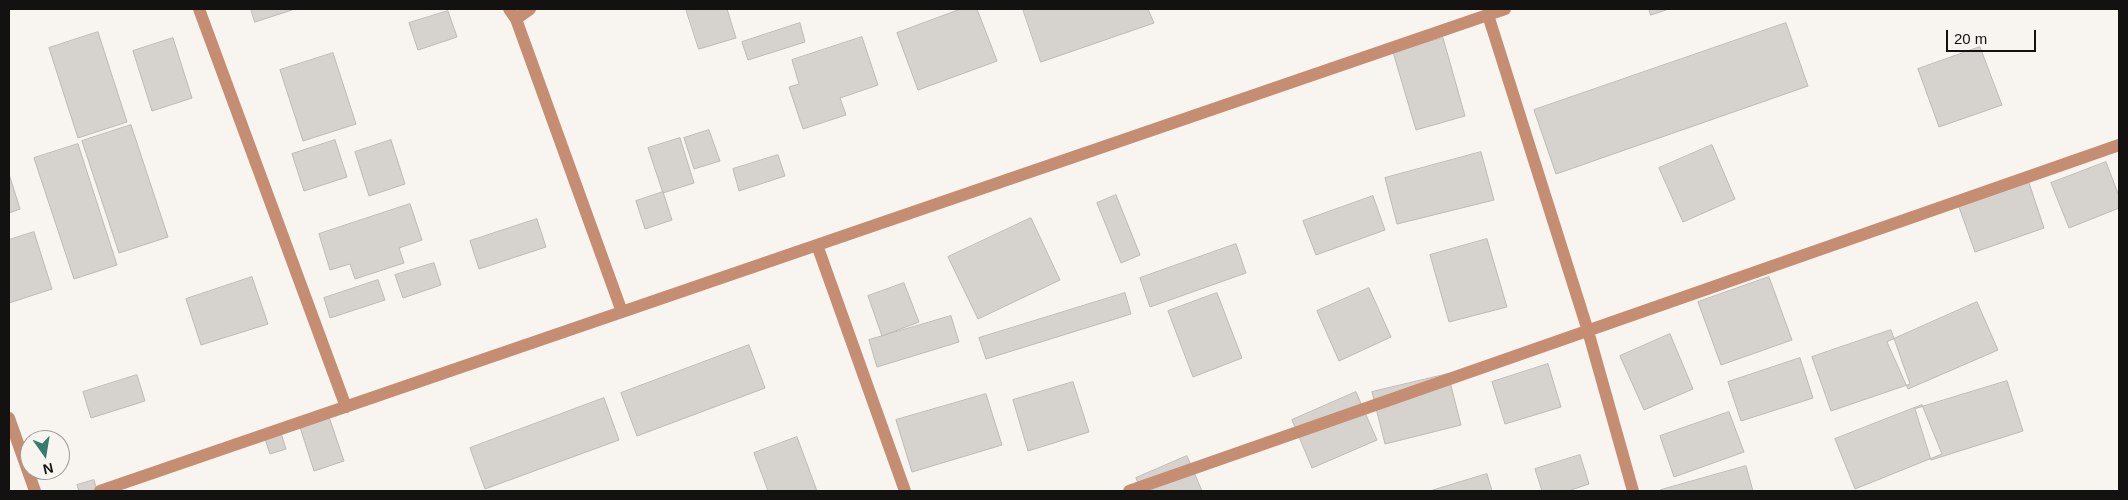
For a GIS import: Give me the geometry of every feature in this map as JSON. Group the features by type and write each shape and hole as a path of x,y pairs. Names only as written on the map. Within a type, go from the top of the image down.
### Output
{"street":[{"path":"199,9 346,407"},
{"path":"530,9 512,14 622,312"},
{"path":"100,491 1505,9"},
{"path":"1488,15 1588,331 1633,491"},
{"path":"1129,491 2119,144"},
{"path":"817,245 904,491"},
{"path":"9,418 35,491"}],"building":[{"path":"251,9 292,9 292,10 255,22"},
{"path":"686,9 727,9 736,38 699,49"},
{"path":"961,9 977,9 997,61 918,90 897,33"},
{"path":"1023,9 1148,9 1154,23 1041,62"},
{"path":"1649,9 1669,9 1651,15"},
{"path":"448,11 457,37 418,50 409,23"},
{"path":"800,23 805,42 748,60 742,42"},
{"path":"1786,23 1808,86 1556,174 1534,110"},
{"path":"98,32 127,122 78,138 49,48"},
{"path":"862,37 878,85 840,98 846,115 803,129 789,87 799,84 792,60"},
{"path":"173,38 192,98 152,111 133,51"},
{"path":"1443,38 1465,116 1416,130 1393,52"},
{"path":"1980,47 2002,105 1939,127 1918,69"},
{"path":"333,53 356,124 303,141 280,70"},
{"path":"131,125 168,237 119,253 82,141"},
{"path":"709,130 720,161 694,169 684,138"},
{"path":"680,138 694,183 663,193 648,148"},
{"path":"335,140 347,177 304,191 292,154"},
{"path":"391,140 405,184 369,196 355,152"},
{"path":"78,144 117,265 74,279 34,158"},
{"path":"1712,145 1735,199 1683,222 1659,168"},
{"path":"1481,152 1494,200 1397,224 1385,178"},
{"path":"778,155 785,176 739,191 733,169"},
{"path":"2106,162 2119,196 2119,208 2069,228 2051,183"},
{"path":"9,174 20,209 9,213"},
{"path":"2029,183 2044,228 1975,252 1959,207"},
{"path":"663,192 672,220 645,229 636,201"},
{"path":"1116,195 1140,255 1121,263 1097,203"},
{"path":"1373,196 1385,230 1316,255 1303,221"},
{"path":"410,204 422,240 399,248 404,263 355,279 350,264 330,270 319,234"},
{"path":"1031,218 1060,280 978,319 948,257"},
{"path":"537,219 546,247 479,269 470,241"},
{"path":"34,232 52,289 9,303 9,240"},
{"path":"1487,239 1507,307 1449,322 1430,255"},
{"path":"1236,244 1246,273 1150,307 1140,278"},
{"path":"434,263 441,285 403,298 395,275"},
{"path":"252,277 268,324 201,345 186,299"},
{"path":"1769,277 1792,340 1721,365 1698,302"},
{"path":"378,280 385,300 330,318 324,298"},
{"path":"904,283 919,322 882,336 868,296"},
{"path":"1369,288 1391,337 1339,361 1317,311"},
{"path":"1125,293 1131,314 986,359 979,338"},
{"path":"1217,293 1242,358 1193,377 1168,311"},
{"path":"1977,302 1998,350 1908,389 1887,342"},
{"path":"951,316 959,342 877,367 869,340"},
{"path":"1891,330 1910,384 1831,411 1812,357"},
{"path":"1670,334 1693,389 1644,410 1620,356"},
{"path":"749,345 765,388 637,436 621,393"},
{"path":"1800,358 1813,398 1741,421 1728,382"},
{"path":"1548,364 1561,407 1505,424 1492,382"},
{"path":"1448,374 1461,425 1385,444 1372,392"},
{"path":"137,375 145,401 91,418 83,392"},
{"path":"2007,381 2023,431 1931,460 1915,409"},
{"path":"1073,382 1089,432 1028,451 1013,400"},
{"path":"1356,392 1377,440 1312,468 1292,420"},
{"path":"986,394 1002,445 912,472 896,420"},
{"path":"604,398 619,440 485,489 470,448"},
{"path":"1922,405 1942,454 1855,489 1835,439"},
{"path":"1729,412 1744,452 1674,477 1660,436"},
{"path":"329,417 344,461 314,471 300,427"},
{"path":"279,427 286,449 270,454 263,433"},
{"path":"797,437 817,491 768,491 754,453"},
{"path":"1580,455 1589,484 1568,491 1542,491 1535,469"},
{"path":"1187,456 1202,491 1141,491 1136,478"},
{"path":"1746,466 1753,491 1661,490"},
{"path":"1487,474 1492,491 1430,491"},
{"path":"94,480 97,491 79,491 77,485"}]}
